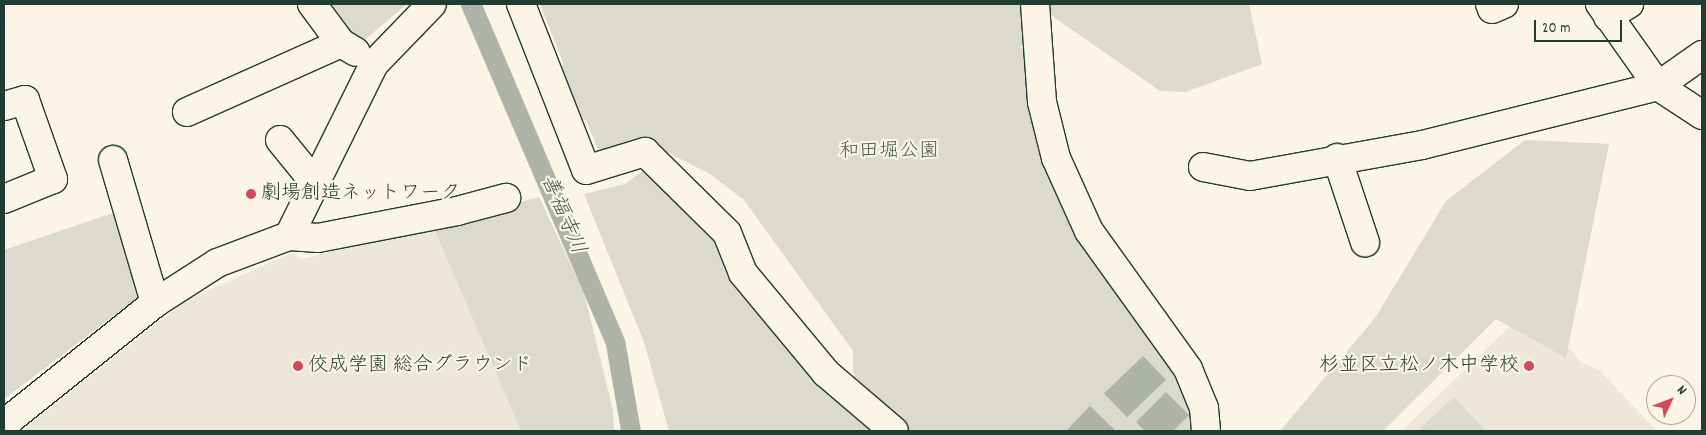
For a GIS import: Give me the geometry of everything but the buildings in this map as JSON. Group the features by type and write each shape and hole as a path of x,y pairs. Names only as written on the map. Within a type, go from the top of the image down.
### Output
{"street":[{"path":"312,4 341,43 374,64"},
{"path":"289,236 374,64 432,4"},
{"path":"521,4 586,170 645,152 726,233 743,273 826,373 894,431"},
{"path":"1035,4 1042,102 1056,158 1089,231 1188,369 1204,408 1206,431"},
{"path":"1490,4 1492,9 1504,4"},
{"path":"1612,8 1658,86 1702,115"},
{"path":"187,112 341,43"},
{"path":"1203,167 1250,176 1337,158 1422,145 1658,86 1702,55"},
{"path":"4,106 25,100 53,179 4,199"},
{"path":"280,140 315,182"},
{"path":"1337,158 1365,242"},
{"path":"113,160 154,303"},
{"path":"4,424 154,303 217,263 289,236 318,238 457,211 506,198"}],"shaded area":[{"name":"佼成学園 総合グラウンド","path":"433,226 521,431 21,431 186,300 292,253 302,259"},
{"name":"杉並区立松ノ木中学校","path":"1531,306 1582,363 1598,369 1646,419 1646,425 1651,425 1657,431 1402,431"}],"green space":[{"path":"330,4 407,4 360,44"},
{"name":"和田堀公園","path":"540,4 1023,4 1030,111 1184,380 1200,431 669,431 644,342 584,194 625,184 642,171 715,237 865,423 853,370 853,351 744,200 710,174 645,141 600,155 586,120 580,119 560,79 563,62"},
{"path":"1035,4 1249,4 1262,64 1186,92 1160,91"},
{"path":"1525,140 1609,144 1566,358 1496,319 1383,431 1280,431 1375,318 1446,201"},
{"path":"539,197 584,293 613,410 614,431 521,431 433,226"},
{"path":"116,212 145,292 4,399 4,250"},
{"path":"1454,397 1486,431 1418,431"}],"water":[{"name":"善福寺川","path":"460,4 482,4 625,340 641,431 621,431 606,345"},
{"path":"1143,356 1166,380 1127,417 1104,394"},
{"path":"1166,392 1189,415 1173,431 1145,431 1136,422"},
{"path":"1090,406 1115,430 1066,431"}],"place":[{"name":"劇場創造ネットワーク","path":"251,194"},
{"name":"佼成学園 総合グラウンド","path":"298,366"},
{"name":"杉並区立松ノ木中学校","path":"1529,366"}]}
